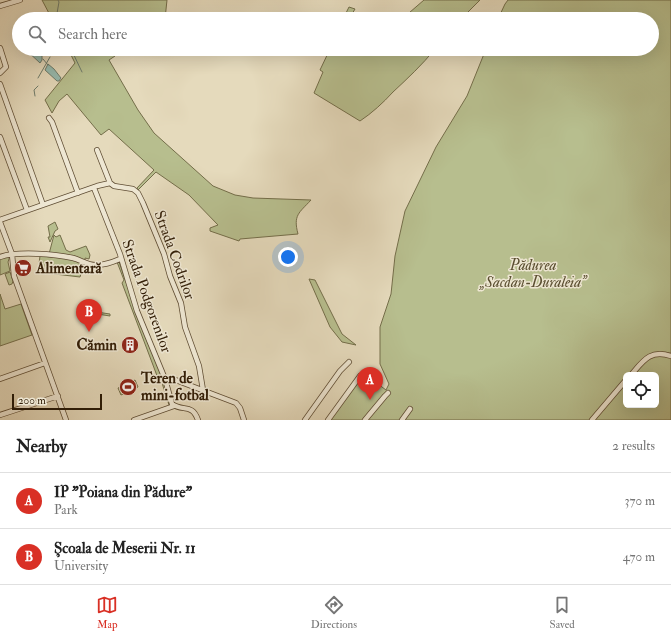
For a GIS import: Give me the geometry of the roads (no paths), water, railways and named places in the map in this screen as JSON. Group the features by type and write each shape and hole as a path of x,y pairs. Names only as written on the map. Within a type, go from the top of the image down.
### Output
{"street":[{"path":"0,6 20,0"},
{"path":"0,48 6,67 0,73"},
{"path":"0,84 43,205"},
{"path":"49,118 52,122 78,193"},
{"path":"0,137 27,210"},
{"path":"66,420 14,276 12,254 0,221 27,210 110,183 97,150"},
{"name":"Strada Codrilor","path":"110,183 114,186 133,189 138,193 143,202 181,303 203,390"},
{"name":"Strada Podgorenilor","path":"94,188 137,311 165,379 174,406"},
{"path":"0,257 12,254 63,256 94,265 120,259"},
{"path":"634,372 649,356 660,354 671,356"},
{"path":"305,420 340,370 349,362"},
{"path":"0,379 45,363"},
{"path":"328,420 360,376"},
{"path":"165,379 173,379 236,403 240,408 244,420"},
{"path":"592,420 623,384"},
{"path":"365,420 388,393"},
{"path":"0,415 58,396"},
{"path":"134,420 155,416 174,406 191,410 196,414 198,420"},
{"path":"402,420 410,409"}],"water":[{"path":"32,56 42,56 40,63"},
{"path":"48,64 61,78 59,81 57,81 45,70"}],"waterway":[{"path":"57,12 58,0"},
{"path":"74,56 82,72"},
{"path":"38,78 50,57"},
{"path":"43,59 48,65"},
{"path":"35,96 34,90 38,86"}],"place":[{"name":"Alimentară","path":"23,268"},
{"name":"Şcoala de Meserii Nr. 11","path":"89,332"},
{"name":"Cămin","path":"130,345"},
{"name":"Teren de mini-fotbal","path":"128,387"},
{"name":"IP \"Poiana din Pădure\"","path":"370,400"}],"park label":[{"name":"Pădurea „Sacdan-Duraleia”","path":"533,274"}]}
